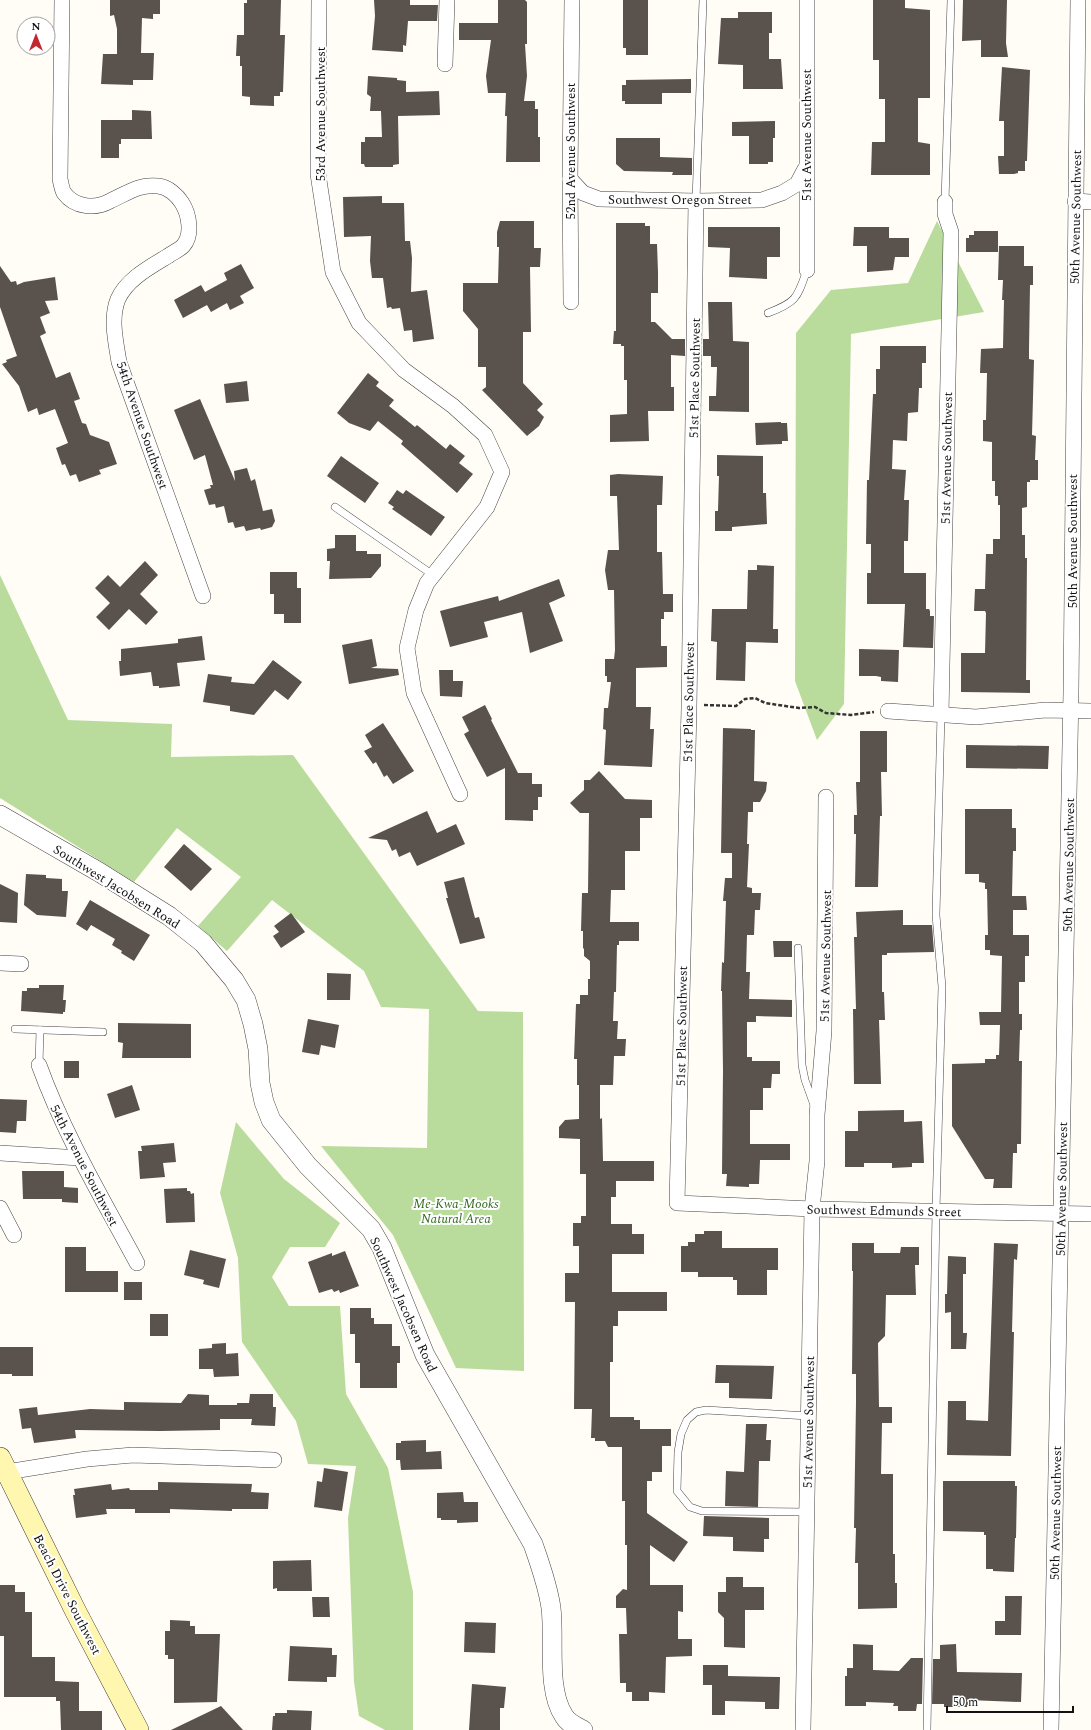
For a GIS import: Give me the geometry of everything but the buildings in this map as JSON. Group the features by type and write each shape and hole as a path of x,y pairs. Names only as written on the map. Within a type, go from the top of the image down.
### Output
{"main road":[{"name":"Beach Drive Southwest","path":"4,1465 76,1612 138,1730"}],"street":[{"name":"54th Avenue Southwest","path":"62,0 60,179 64,193 74,203 86,206 101,206 134,189 147,185 162,186 177,196 185,209 188,223 188,237 183,246 146,269 130,283 119,298 115,314 114,329 119,362 203,596"},
{"name":"53rd Avenue Southwest","path":"319,0 318,174 333,272 359,323 404,370 453,406 486,435 502,472 487,507 427,583 416,610 408,648 414,693 460,794"},
{"path":"445,64 447,0"},
{"name":"52nd Avenue Southwest","path":"571,302 570,179 572,0"},
{"name":"51st Avenue Southwest","path":"807,0 807,270"},
{"name":"50th Avenue Southwest","path":"1050,1730 1071,710 1078,0"},
{"name":"Southwest Oregon Street","path":"570,179 583,193 599,199 696,201 762,200 782,193 797,184 806,166"},
{"name":"51st Place Southwest","path":"677,1203 689,708 696,201"},
{"name":"51st Avenue Southwest","path":"942,714 951,232 946,214 945,202"},
{"path":"1075,202 1091,202"},
{"path":"888,711 976,717 1045,710 1091,711"},
{"name":"51st Avenue Southwest","path":"802,1730 812,1209 824,1031 826,797"},
{"name":"Southwest Jacobsen Road","path":"0,815 99,872 169,916 203,943 234,980 246,1000 253,1024 258,1049 260,1083 264,1102 271,1120 308,1166 371,1229 382,1248 425,1355 533,1544 542,1569 551,1608 554,1691 564,1716 572,1725 583,1730"},
{"path":"0,963 21,964"},
{"name":"54th Avenue Southwest","path":"39,1065 51,1098 80,1158 137,1263"},
{"path":"0,1153 80,1158"},
{"name":"Southwest Edmunds Street","path":"677,1203 812,1209 1091,1214"},
{"path":"0,1208 14,1234"},
{"path":"4,1465 133,1455 274,1460"}],"lane":[{"path":"696,201 703,0"},
{"path":"945,202 950,0"},
{"path":"768,313 787,305 798,296 807,270"},
{"path":"335,507 433,575"},
{"path":"926,1730 942,987 936,915 942,714"},
{"name":"51st Avenue Southwest","path":"798,948 802,1065 805,1080 818,1115"},
{"path":"15,1029 103,1032"},
{"path":"39,1065 40,1030"},
{"path":"806,1512 702,1511 690,1507 677,1491 678,1452 681,1434 687,1420 696,1412 706,1410 808,1416"}],"path":[{"path":"698,705 736,706 745,699 755,698 765,704 799,708 815,707 826,713 851,715 888,711"}],"green space":[{"path":"937,221 984,312 851,334 844,704 817,740 795,681 796,333 831,290 908,283"},
{"name":"Me-Kwa-Mooks Natural Area","path":"0,575 68,720 172,724 171,757 293,755 478,1011 523,1012 524,1371 456,1368 393,1235 321,1146 427,1148 429,1009 381,1007 364,971 272,900 227,951 198,926 241,877 177,828 134,882 0,798"},
{"path":"236,1122 284,1179 340,1223 325,1247 290,1247 272,1277 289,1306 340,1306 346,1394 388,1468 413,1592 413,1730 385,1730 359,1716 354,1682 348,1518 356,1466 308,1464 296,1421 242,1342 238,1258 220,1193"}]}
